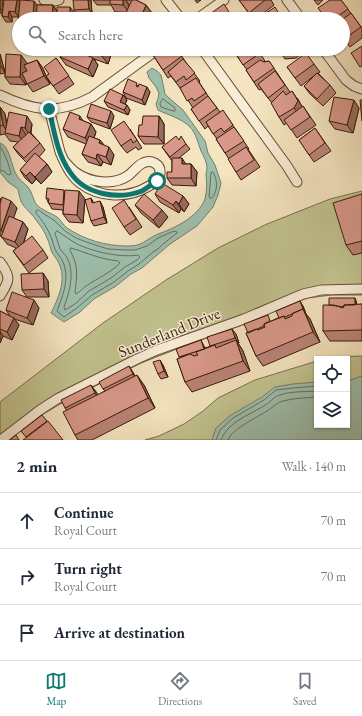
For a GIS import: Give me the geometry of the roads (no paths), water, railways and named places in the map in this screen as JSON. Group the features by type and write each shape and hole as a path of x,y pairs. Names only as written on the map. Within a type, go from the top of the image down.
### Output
{"street":[{"path":"44,0 51,2 59,0"},
{"path":"166,0 175,12"},
{"path":"207,12 224,0"},
{"path":"288,0 296,12"},
{"path":"0,95 23,105 40,108 49,109 71,106 92,97 148,56"},
{"path":"207,56 297,182"},
{"path":"328,56 346,80 354,86 362,89"},
{"path":"49,109 60,152 64,161 70,173 79,183 91,190 108,195 125,195 142,190 157,181 161,172 159,167 150,161 143,163 129,175 120,180 104,182 89,179 75,172 64,161"},
{"path":"0,262 7,274 8,283 0,296"},
{"name":"Sunderland Drive","path":"1,440 40,410 57,400 157,350 244,319 302,294 321,290 362,289"}],"water":[{"path":"152,68 161,75 165,94 183,110 205,141 208,153 215,165 221,183 218,195 213,207 197,226 170,244 142,268 94,299 80,312 64,322 51,313 59,296 62,284 62,272 60,266 52,252 44,231 24,206 19,196 18,189 8,182 0,172 0,143 6,148 16,174 28,187 36,204 43,210 57,217 67,228 81,236 119,246 132,246 140,244 154,236 172,229 192,216 202,205 206,193 207,166 192,129 179,119 158,110 156,104 159,93 149,78 147,72"},
{"path":"362,376 362,440 212,440 216,428 231,415 262,397 275,387 293,384 314,382 314,428 350,428 350,380"}]}
